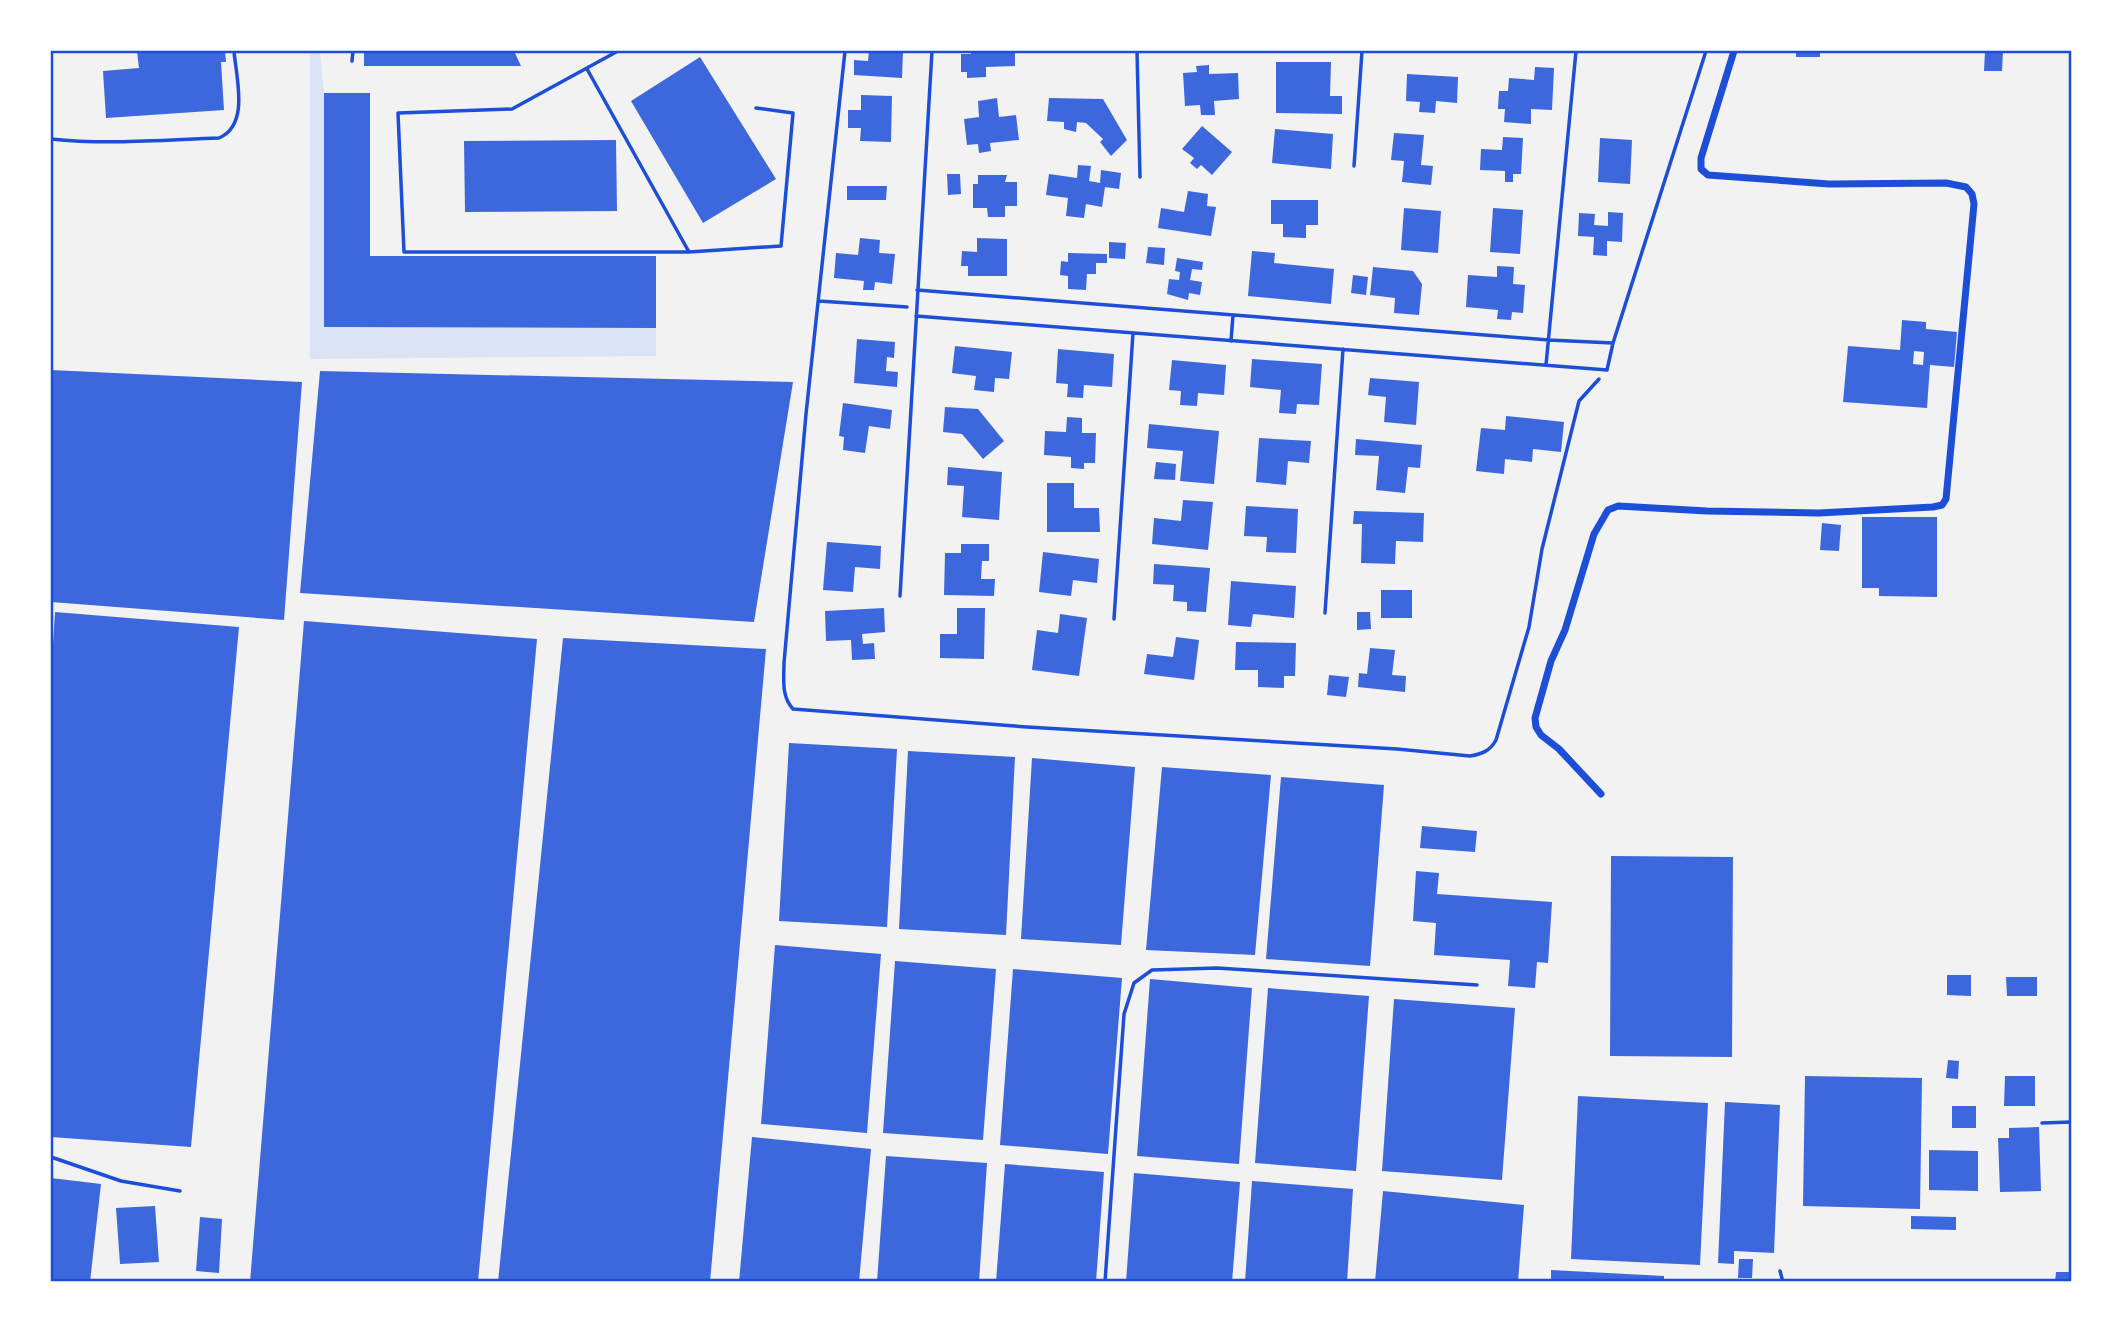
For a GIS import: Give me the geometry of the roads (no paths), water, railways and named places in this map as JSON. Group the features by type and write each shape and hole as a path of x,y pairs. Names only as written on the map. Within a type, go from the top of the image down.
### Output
{"street":[{"path":"1601,794 1559,749 1541,735 1535,718 1551,661 1564,630 1594,534 1608,510 1618,506 1819,513 1933,507 1942,505 1946,499 1974,204 1972,194 1966,187 1946,183 1829,184 1708,175 1702,169 1701,158 1734,51"}],"lane":[{"path":"51,139 107,142 219,138 228,134 239,115 234,51"},
{"path":"352,61 353,51"},
{"path":"618,51 607,53 587,69 512,109 398,113 404,252 689,252 781,246 793,113 756,108"},
{"path":"900,596 932,51"},
{"path":"1137,51 1140,177"},
{"path":"1354,166 1363,51"},
{"path":"1546,365 1576,51"},
{"path":"916,316 1608,370 1613,343 1706,51"},
{"path":"587,69 689,252"},
{"path":"917,289 1613,343"},
{"path":"1231,341 1233,315"},
{"path":"1114,619 1133,333"},
{"path":"1325,613 1343,349"},
{"path":"1105,1282 1124,1014 1134,983 1152,970 1217,968 1477,985"},
{"path":"2042,1123 2072,1122"},
{"path":"51,1157 121,1181 180,1191"},
{"path":"1780,1271 1783,1282"}]}
